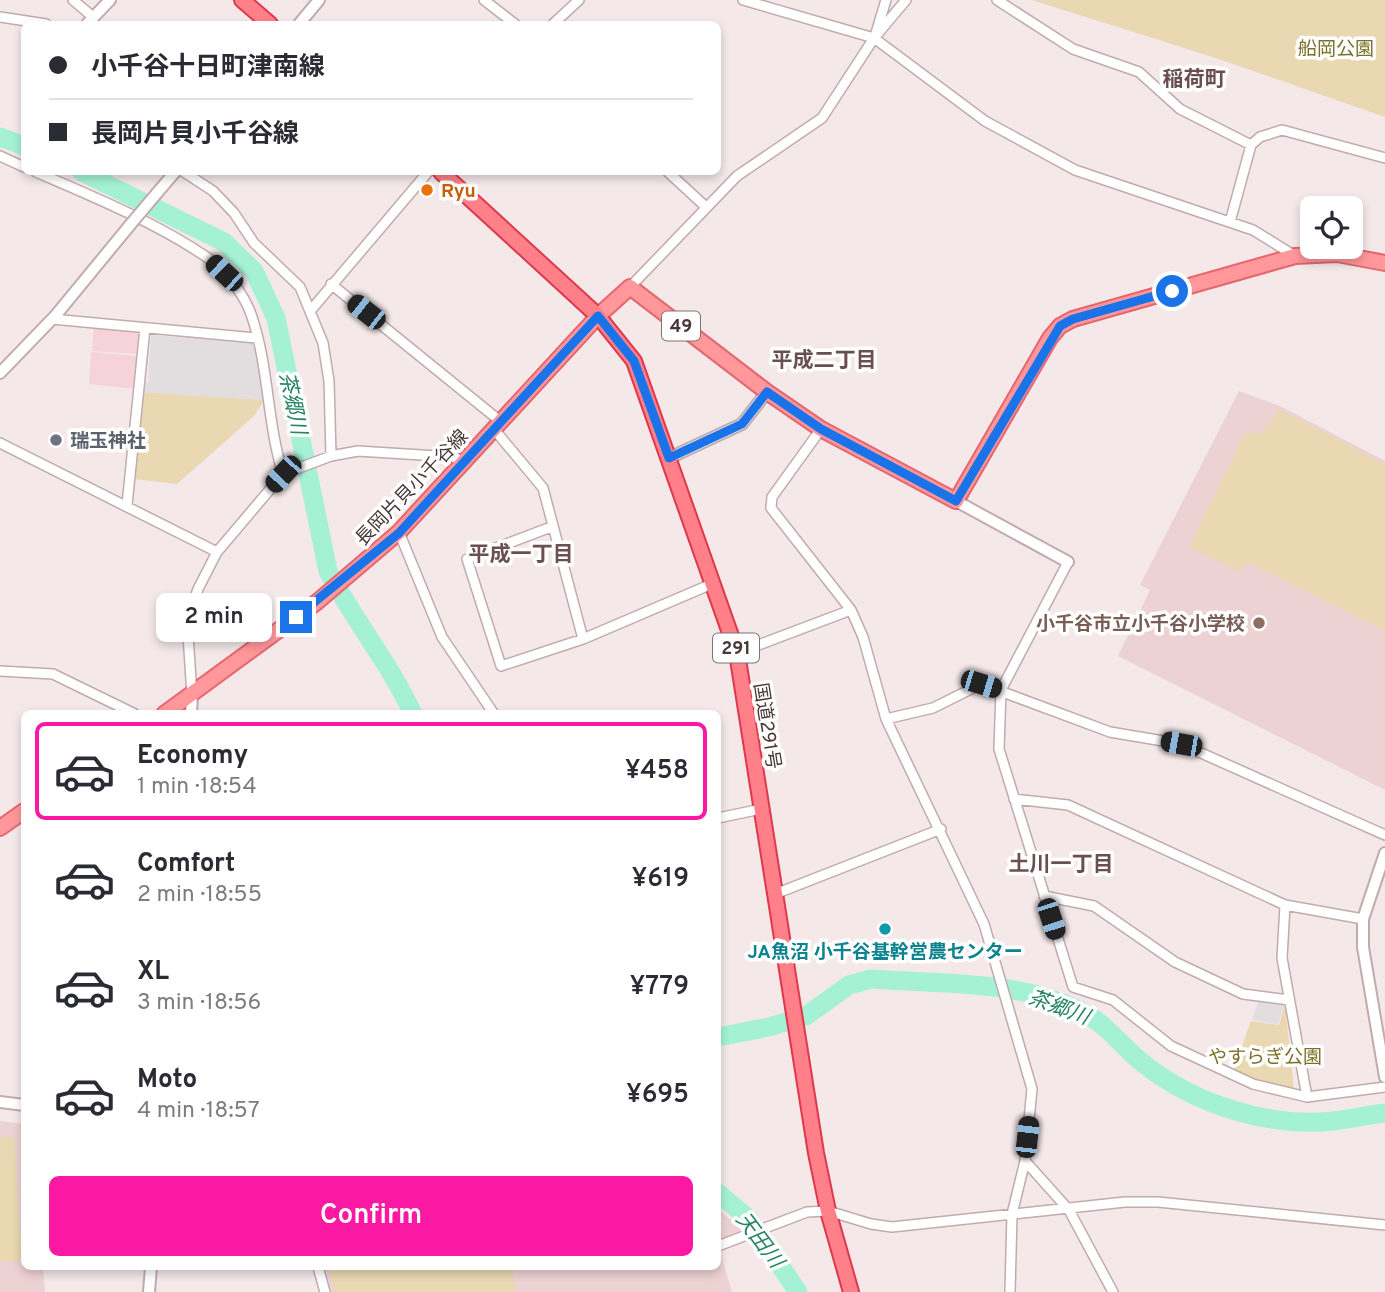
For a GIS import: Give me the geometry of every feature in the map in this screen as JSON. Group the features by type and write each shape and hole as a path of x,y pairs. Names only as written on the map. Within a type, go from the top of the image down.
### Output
{"highway":[{"path":"242,0 266,21"},
{"name":"国道291号","path":"444,175 598,316 634,361 737,653 828,1211 852,1292"}],"main road":[{"path":"956,501 1060,326 1073,319 1295,256 1337,254 1385,263"},
{"name":"長岡片貝小千谷線","path":"170,710 317,601 399,533 598,316 630,287"},
{"name":"49","path":"630,287 767,392 821,429 956,501"},
{"path":"0,828 21,813"}],"street":[{"path":"73,0 90,21 110,0"},
{"path":"302,21 319,0"},
{"path":"484,0 511,21"},
{"path":"558,21 579,0"},
{"path":"743,0 874,38 985,121 1075,170 1253,230 1295,256"},
{"path":"874,38 886,0"},
{"path":"630,287 737,176 822,118 874,38 906,0"},
{"path":"996,0 1073,48 1139,72 1180,109 1251,145"},
{"path":"0,18 23,21"},
{"path":"1230,222 1251,145 1260,137 1283,131 1385,158"},
{"path":"0,156 21,166"},
{"path":"42,175 209,259 224,273 248,306 257,338 273,440 285,473"},
{"path":"0,373 52,319 172,175"},
{"path":"189,175 213,191 234,213 254,243 300,287 323,343 329,381 331,456"},
{"path":"311,310 425,175"},
{"path":"671,175 706,207"},
{"path":"331,284 497,425 543,488 551,527 583,639"},
{"path":"52,319 257,338"},
{"path":"127,505 145,328"},
{"path":"669,458 742,424 767,392"},
{"path":"821,429 772,497 771,508 850,610 863,637 886,719 941,829 984,924 1032,1089 1025,1161 1012,1214 1010,1292"},
{"path":"0,443 217,552"},
{"path":"191,710 187,620 217,552 285,473 331,456 382,451 453,457 465,462"},
{"path":"956,501 1068,562 1001,690 999,749 1073,987 1113,1000 1171,1046 1199,1062 1253,1084 1307,1097 1385,1087"},
{"path":"551,527 467,559 501,666 583,639 714,583"},
{"path":"399,533 442,637 491,710"},
{"path":"737,653 850,610"},
{"path":"0,671 53,674 127,710"},
{"path":"886,719 933,708 981,684 1110,732 1181,744 1385,835"},
{"path":"1014,799 1068,804 1285,905 1363,919"},
{"path":"721,817 761,809"},
{"path":"775,894 941,829"},
{"path":"1385,853 1363,919 1363,947 1380,1020 1385,1077"},
{"path":"1044,896 1094,906 1175,962 1243,994 1289,1000"},
{"path":"1285,905 1282,958 1307,1097"},
{"path":"0,1102 21,1105"},
{"path":"1025,1161 1069,1210 1113,1292"},
{"path":"721,1245 807,1212 828,1211 871,1224 892,1227 1125,1202 1158,1202 1385,1225"},
{"path":"149,1292 151,1270"},
{"path":"319,1270 325,1292"}],"shaded area":[{"path":"94,326 141,332 139,354 92,351"},
{"path":"151,335 252,343 257,346 264,400 142,392 142,384 148,383"},
{"path":"91,352 139,356 136,389 89,384"},
{"name":"小千谷市立小千谷小学校","path":"1239,391 1282,407 1385,461 1385,790 1118,656 1150,590 1140,585"},
{"path":"1259,999 1285,1002 1278,1024 1252,1020"},
{"path":"0,1121 21,1124 21,1270 43,1270 45,1292 0,1292"},
{"path":"721,1211 750,1239 721,1251"},
{"path":"721,1254 732,1292 329,1292 324,1270 721,1270"}],"green space":[{"name":"船岡公園","path":"1032,0 1385,0 1385,117 1219,59"},
{"path":"142,392 264,400 254,416 177,484 134,479"},
{"path":"1278,409 1385,464 1385,631 1247,562 1241,572 1189,547 1245,433 1261,431"},
{"name":"やすらぎ公園","path":"1285,1004 1294,1089 1254,1081 1233,1072 1251,1021 1279,1025"},
{"path":"0,1137 14,1137 21,1260 0,1262"},
{"path":"330,1270 512,1270 516,1292 334,1292"}],"waterway":[{"name":"茶郷川","path":"0,137 21,145"},
{"name":"茶郷川","path":"88,175 224,242 254,271 276,318 328,571 394,677 411,710"},
{"name":"茶郷川","path":"721,1036 806,1016 849,985 871,979 1004,988 1055,1000 1089,1015 1144,1064 1164,1078 1186,1091 1233,1110 1283,1121 1309,1122 1385,1113"},
{"name":"天田川","path":"721,1196 748,1218 798,1292"}],"place":[{"name":"Ryu","path":"427,190"},
{"name":"瑞玉神社","path":"56,440"},
{"name":"小千谷市立小千谷小学校","path":"1259,623"},
{"name":"JA魚沼 小千谷基幹営農センター","path":"885,929"}],"district":[{"name":"稲荷町","path":"1194,79"},
{"name":"平成二丁目","path":"824,360"},
{"name":"平成一丁目","path":"521,554"},
{"name":"土川一丁目","path":"1061,864"}],"route":[{"path":"296,617 357,570 399,533 598,316 634,361 669,458 742,424 767,392 821,429 956,501 1050,338 1060,326 1073,319 1172,291"}]}
